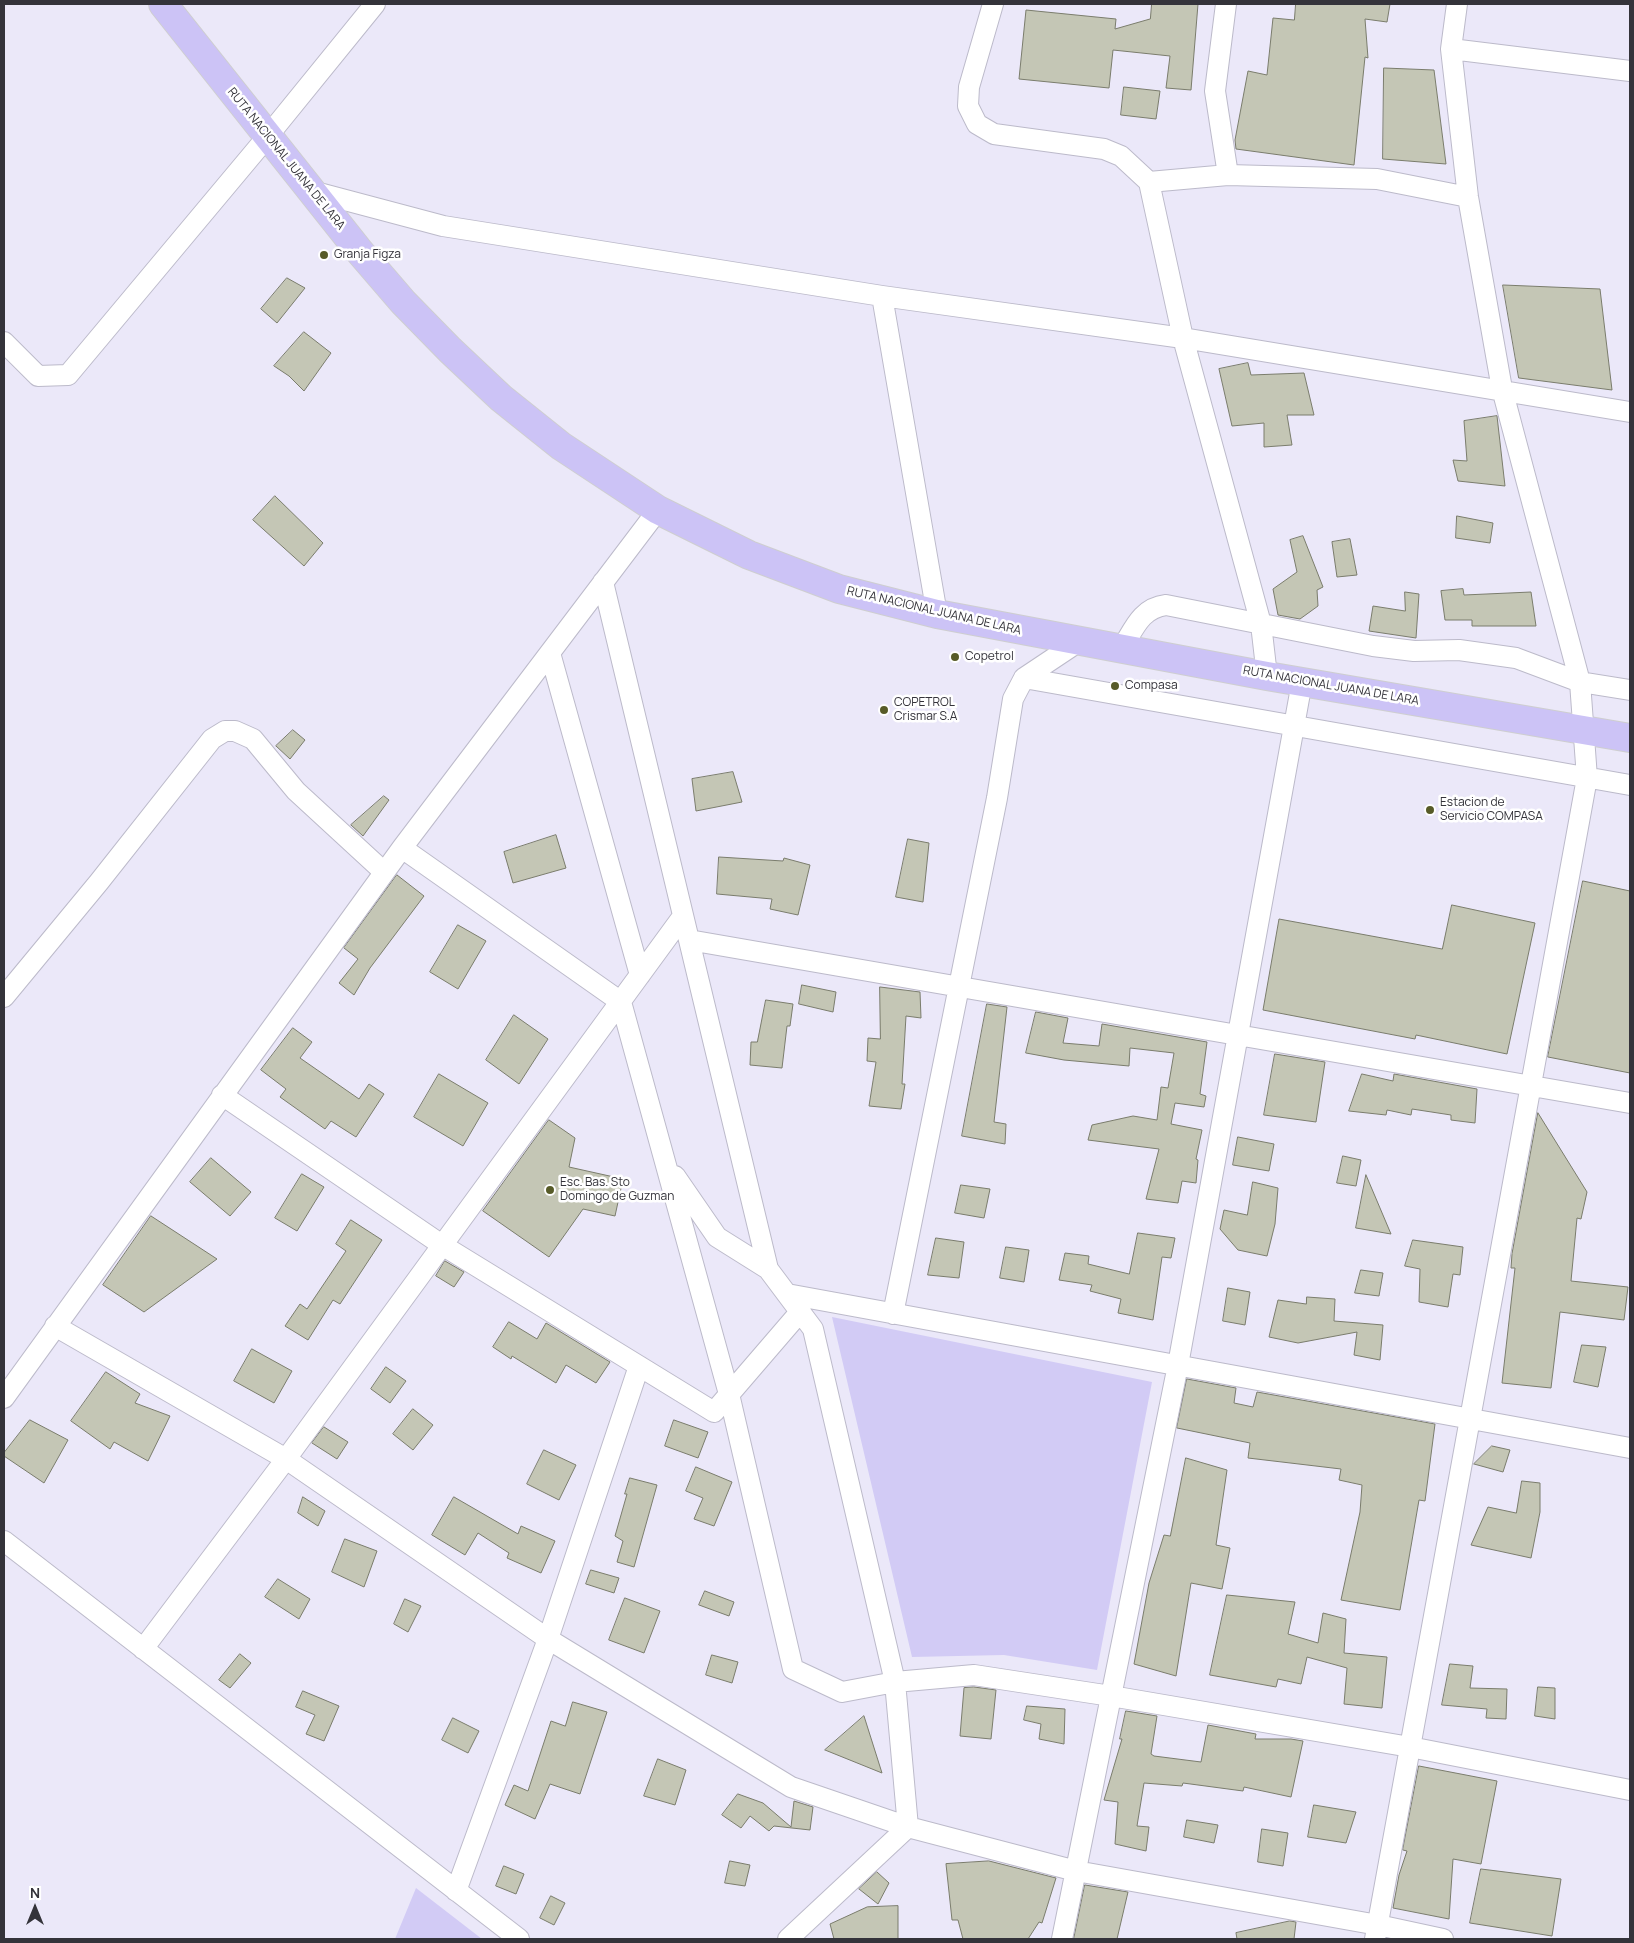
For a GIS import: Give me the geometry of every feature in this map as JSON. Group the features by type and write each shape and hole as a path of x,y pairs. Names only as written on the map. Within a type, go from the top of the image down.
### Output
{"highway":[{"name":"RUTA NACIONAL JUANA DE LARA","path":"163,4 267,137 403,302 486,384 561,446 658,510 749,555 838,589 937,614 1266,676 1630,738"}],"street":[{"path":"4,342 38,376 68,375 267,137 375,4"},
{"path":"992,4 969,87 968,106 977,124 994,134 1104,148 1121,156 1149,182 1183,338 1261,624 1266,676"},
{"path":"1226,4 1215,91 1228,175"},
{"path":"1376,1932 1588,778 1580,682 1502,389 1468,197 1451,49 1457,4"},
{"path":"1451,49 1630,71"},
{"path":"1149,182 1228,175 1377,179 1468,197"},
{"path":"314,192 443,226 882,296 1183,338 1502,389 1630,412"},
{"path":"882,296 937,614"},
{"path":"4,1398 384,872 658,510"},
{"path":"603,582 768,1268"},
{"path":"1122,648 1143,614 1156,606 1166,605 1373,646 1414,651 1459,650 1516,658 1580,682 1630,690"},
{"path":"894,1314 997,798 1013,699 1024,678 1078,642"},
{"path":"550,653 640,975"},
{"path":"1024,678 1630,785"},
{"path":"1062,1939 1178,1366 1302,682"},
{"path":"4,997 99,882 212,739 225,731 235,731 253,739 296,791 384,872"},
{"path":"402,848 621,1002 729,1394 792,1670 842,1692 895,1682 974,1675 1111,1696 1410,1747 1630,1790"},
{"path":"143,1649 286,1459 683,916"},
{"path":"689,940 1630,1102"},
{"path":"222,1095 442,1245 714,1412 800,1312"},
{"path":"665,1162 717,1237 768,1268 813,1329 895,1682 908,1827"},
{"path":"787,1294 1630,1448"},
{"path":"55,1326 286,1459 548,1639 791,1787 908,1827 1076,1871 1376,1932 1443,1939"},
{"path":"456,1891 548,1639 639,1366"},
{"path":"4,1541 519,1939"},
{"path":"788,1939 908,1827"}],"shaded area":[{"path":"832,1317 1152,1382 1097,1670 1004,1655 912,1657"},
{"path":"416,1888 482,1939 395,1939"}],"building":[{"path":"1152,4 1198,4 1191,90 1166,88 1170,56 1113,50 1109,88 1019,79 1026,10 1116,19 1115,29 1150,19"},
{"path":"1296,4 1390,4 1387,22 1365,19 1368,58 1365,57 1354,165 1236,149 1235,140 1248,71 1267,75 1273,18 1294,20"},
{"path":"1384,68 1434,70 1446,164 1383,159"},
{"path":"1124,87 1160,91 1156,119 1121,115"},
{"path":"287,278 305,288 277,323 261,309"},
{"path":"1503,285 1600,289 1612,390 1519,378"},
{"path":"304,332 331,353 304,391 289,376 274,366"},
{"path":"1248,363 1251,375 1304,373 1314,415 1287,415 1292,445 1264,447 1264,423 1232,426 1219,369"},
{"path":"1497,416 1505,486 1458,481 1453,460 1467,461 1464,421"},
{"path":"275,496 323,543 304,566 253,520"},
{"path":"1457,516 1493,523 1490,543 1456,538"},
{"path":"1303,536 1323,587 1317,590 1318,606 1300,619 1278,615 1273,589 1297,572 1290,540"},
{"path":"1350,539 1357,575 1337,577 1332,542"},
{"path":"1463,589 1464,595 1531,592 1536,626 1472,626 1472,620 1445,620 1441,591"},
{"path":"1405,592 1419,594 1416,638 1369,631 1373,606 1405,611"},
{"path":"293,730 305,740 290,759 276,746"},
{"path":"733,772 742,802 696,811 692,779"},
{"path":"384,796 389,800 363,836 351,825"},
{"path":"556,835 566,868 513,883 504,852"},
{"path":"908,839 929,843 923,902 896,897"},
{"path":"719,857 783,861 784,858 810,865 798,915 770,909 772,899 717,894"},
{"path":"397,875 424,896 370,968 354,995 339,983 358,959 344,948"},
{"path":"1583,881 1630,891 1630,1073 1548,1057"},
{"path":"1452,905 1535,923 1507,1054 1416,1035 1415,1039 1263,1010 1279,919 1442,949"},
{"path":"458,925 486,941 458,989 430,972"},
{"path":"802,985 836,992 833,1012 799,1004"},
{"path":"880,987 920,992 921,1018 906,1016 902,1084 905,1084 901,1109 869,1106 876,1062 867,1061 868,1038 880,1039"},
{"path":"766,1000 793,1004 790,1026 787,1026 782,1068 750,1065 751,1042 757,1042"},
{"path":"987,1004 1007,1007 994,1122 1006,1124 1005,1144 962,1136"},
{"path":"1036,1012 1068,1018 1063,1043 1099,1046 1102,1024 1207,1042 1200,1094 1206,1096 1204,1107 1175,1103 1171,1124 1202,1130 1196,1159 1198,1160 1196,1183 1182,1181 1178,1203 1146,1199 1159,1149 1088,1140 1092,1125 1133,1116 1157,1120 1161,1087 1168,1088 1174,1053 1130,1048 1129,1066 1064,1060 1026,1053"},
{"path":"514,1015 548,1039 519,1084 486,1060"},
{"path":"293,1028 312,1042 300,1058 359,1099 369,1084 384,1094 356,1137 331,1121 325,1129 280,1097 286,1089 261,1070"},
{"path":"1275,1054 1325,1062 1316,1122 1264,1115"},
{"path":"439,1074 488,1103 463,1146 414,1117"},
{"path":"1362,1074 1393,1081 1394,1074 1477,1089 1475,1123 1451,1120 1451,1115 1412,1109 1411,1115 1387,1110 1386,1115 1349,1111"},
{"path":"1538,1113 1587,1192 1581,1219 1577,1218 1571,1281 1628,1287 1624,1320 1560,1312 1551,1388 1502,1383 1515,1268 1511,1268 1512,1254"},
{"path":"549,1120 575,1138 569,1167 623,1179 615,1216 583,1209 549,1257 483,1211"},
{"path":"1238,1137 1274,1144 1269,1171 1233,1165"},
{"path":"1343,1156 1361,1160 1356,1186 1337,1183"},
{"path":"211,1158 251,1192 230,1216 190,1182"},
{"path":"302,1174 324,1187 297,1231 275,1218"},
{"path":"1366,1175 1391,1234 1356,1228"},
{"path":"1253,1182 1278,1188 1275,1224 1267,1256 1238,1250 1220,1229 1224,1210 1247,1215"},
{"path":"961,1185 990,1189 984,1218 955,1213"},
{"path":"151,1216 217,1259 144,1312 103,1285"},
{"path":"351,1220 382,1240 340,1304 333,1300 308,1340 285,1326 300,1304 307,1309 346,1251 336,1244"},
{"path":"1138,1233 1175,1238 1171,1258 1162,1257 1153,1320 1118,1313 1121,1299 1090,1291 1092,1285 1059,1280 1065,1253 1089,1256 1088,1264 1129,1274"},
{"path":"936,1238 964,1242 959,1278 928,1275"},
{"path":"1413,1240 1463,1247 1460,1275 1453,1274 1448,1307 1419,1302 1420,1269 1405,1266"},
{"path":"1006,1247 1029,1250 1024,1282 1000,1278"},
{"path":"445,1261 464,1272 454,1287 436,1276"},
{"path":"1361,1270 1383,1273 1379,1296 1355,1293"},
{"path":"1228,1288 1250,1292 1245,1325 1223,1321"},
{"path":"1307,1297 1335,1299 1334,1321 1383,1325 1380,1360 1354,1355 1357,1332 1298,1343 1269,1337 1278,1300 1306,1304"},
{"path":"509,1322 537,1339 546,1323 610,1362 596,1383 566,1365 556,1383 512,1356 511,1359 493,1347"},
{"path":"1582,1345 1606,1347 1598,1387 1574,1382"},
{"path":"252,1349 292,1371 274,1403 234,1381"},
{"path":"386,1367 406,1381 390,1403 371,1389"},
{"path":"106,1372 140,1394 135,1403 170,1416 148,1461 114,1442 110,1449 71,1421"},
{"path":"1187,1379 1236,1388 1234,1403 1253,1407 1257,1392 1435,1424 1425,1501 1419,1500 1400,1610 1341,1600 1360,1512 1362,1485 1339,1480 1341,1469 1248,1458 1250,1443 1177,1428"},
{"path":"413,1409 433,1425 413,1450 393,1434"},
{"path":"30,1420 68,1440 44,1483 4,1456 4,1453"},
{"path":"674,1420 708,1432 698,1458 665,1446"},
{"path":"324,1427 348,1442 337,1459 312,1443"},
{"path":"1492,1446 1510,1450 1503,1472 1474,1464"},
{"path":"544,1450 576,1465 559,1500 527,1484"},
{"path":"1186,1458 1227,1470 1216,1545 1230,1548 1222,1589 1191,1583 1176,1676 1134,1664 1149,1583 1164,1535 1170,1536"},
{"path":"696,1467 732,1482 714,1526 694,1519 703,1498 686,1491"},
{"path":"630,1478 657,1485 634,1567 617,1562 623,1541 615,1536"},
{"path":"1522,1481 1540,1483 1540,1512 1531,1558 1471,1545 1488,1507 1516,1513"},
{"path":"303,1497 325,1511 318,1526 298,1513"},
{"path":"454,1497 518,1534 521,1526 555,1541 541,1573 507,1558 509,1553 478,1533 465,1555 432,1535"},
{"path":"345,1539 377,1551 364,1587 332,1572"},
{"path":"591,1570 619,1578 614,1593 586,1584"},
{"path":"278,1579 310,1599 299,1619 265,1597"},
{"path":"705,1591 734,1602 729,1616 699,1605"},
{"path":"1227,1595 1295,1602 1288,1634 1318,1643 1323,1613 1346,1619 1344,1653 1387,1657 1382,1708 1344,1704 1347,1668 1307,1657 1301,1684 1278,1679 1276,1687 1210,1675"},
{"path":"625,1598 660,1611 644,1653 609,1640"},
{"path":"405,1599 421,1606 408,1632 394,1624"},
{"path":"240,1654 251,1663 230,1688 219,1680"},
{"path":"712,1655 738,1662 732,1683 706,1675"},
{"path":"1450,1664 1473,1666 1470,1688 1507,1689 1506,1719 1486,1718 1487,1709 1442,1705"},
{"path":"974,1687 996,1690 991,1739 960,1736 964,1688"},
{"path":"1538,1687 1555,1688 1555,1719 1535,1716"},
{"path":"303,1691 339,1706 324,1741 306,1734 315,1715 296,1707"},
{"path":"573,1702 607,1712 580,1794 550,1784 535,1819 505,1805 514,1785 528,1791 551,1721 565,1726"},
{"path":"1027,1706 1065,1709 1064,1744 1039,1739 1041,1724 1024,1720"},
{"path":"1126,1711 1157,1716 1151,1754 1154,1756 1201,1762 1208,1725 1256,1734 1255,1739 1303,1741 1291,1797 1244,1787 1243,1791 1183,1783 1182,1786 1144,1783 1137,1826 1149,1827 1146,1851 1115,1844 1118,1802 1104,1800 1122,1739 1120,1739"},
{"path":"864,1716 882,1773 825,1750"},
{"path":"453,1718 479,1731 468,1753 442,1740"},
{"path":"658,1759 686,1770 675,1805 644,1796"},
{"path":"1419,1766 1497,1781 1481,1864 1453,1859 1449,1919 1393,1908 1399,1875 1407,1851 1403,1850"},
{"path":"738,1794 763,1803 791,1827 794,1801 813,1807 810,1830 774,1826 769,1831 750,1816 741,1828 722,1815"},
{"path":"1314,1805 1356,1812 1346,1843 1308,1837"},
{"path":"1187,1820 1218,1825 1214,1843 1184,1837"},
{"path":"1262,1829 1288,1833 1283,1866 1258,1862"},
{"path":"730,1861 750,1865 745,1886 725,1883"},
{"path":"989,1861 1056,1878 1042,1923 1039,1922 1028,1939 963,1939 958,1920 952,1920 946,1864"},
{"path":"504,1866 524,1874 516,1894 496,1886"},
{"path":"1481,1869 1561,1879 1552,1936 1470,1923"},
{"path":"877,1872 889,1883 878,1904 859,1889"},
{"path":"1085,1885 1128,1892 1117,1939 1074,1939"},
{"path":"551,1896 565,1903 554,1925 540,1918"},
{"path":"898,1906 898,1939 834,1939 830,1924 867,1907"},
{"path":"1290,1921 1296,1922 1294,1939 1237,1939 1236,1933"}],"place":[{"name":"Granja Figza","path":"324,255"},
{"name":"Copetrol","path":"955,657"},
{"name":"Compasa","path":"1115,686"},
{"name":"COPETROL Crismar S.A","path":"884,710"},
{"name":"Estacion de Servicio COMPASA","path":"1430,810"},
{"name":"Esc. Bas. Sto Domingo de Guzman","path":"550,1190"}]}
